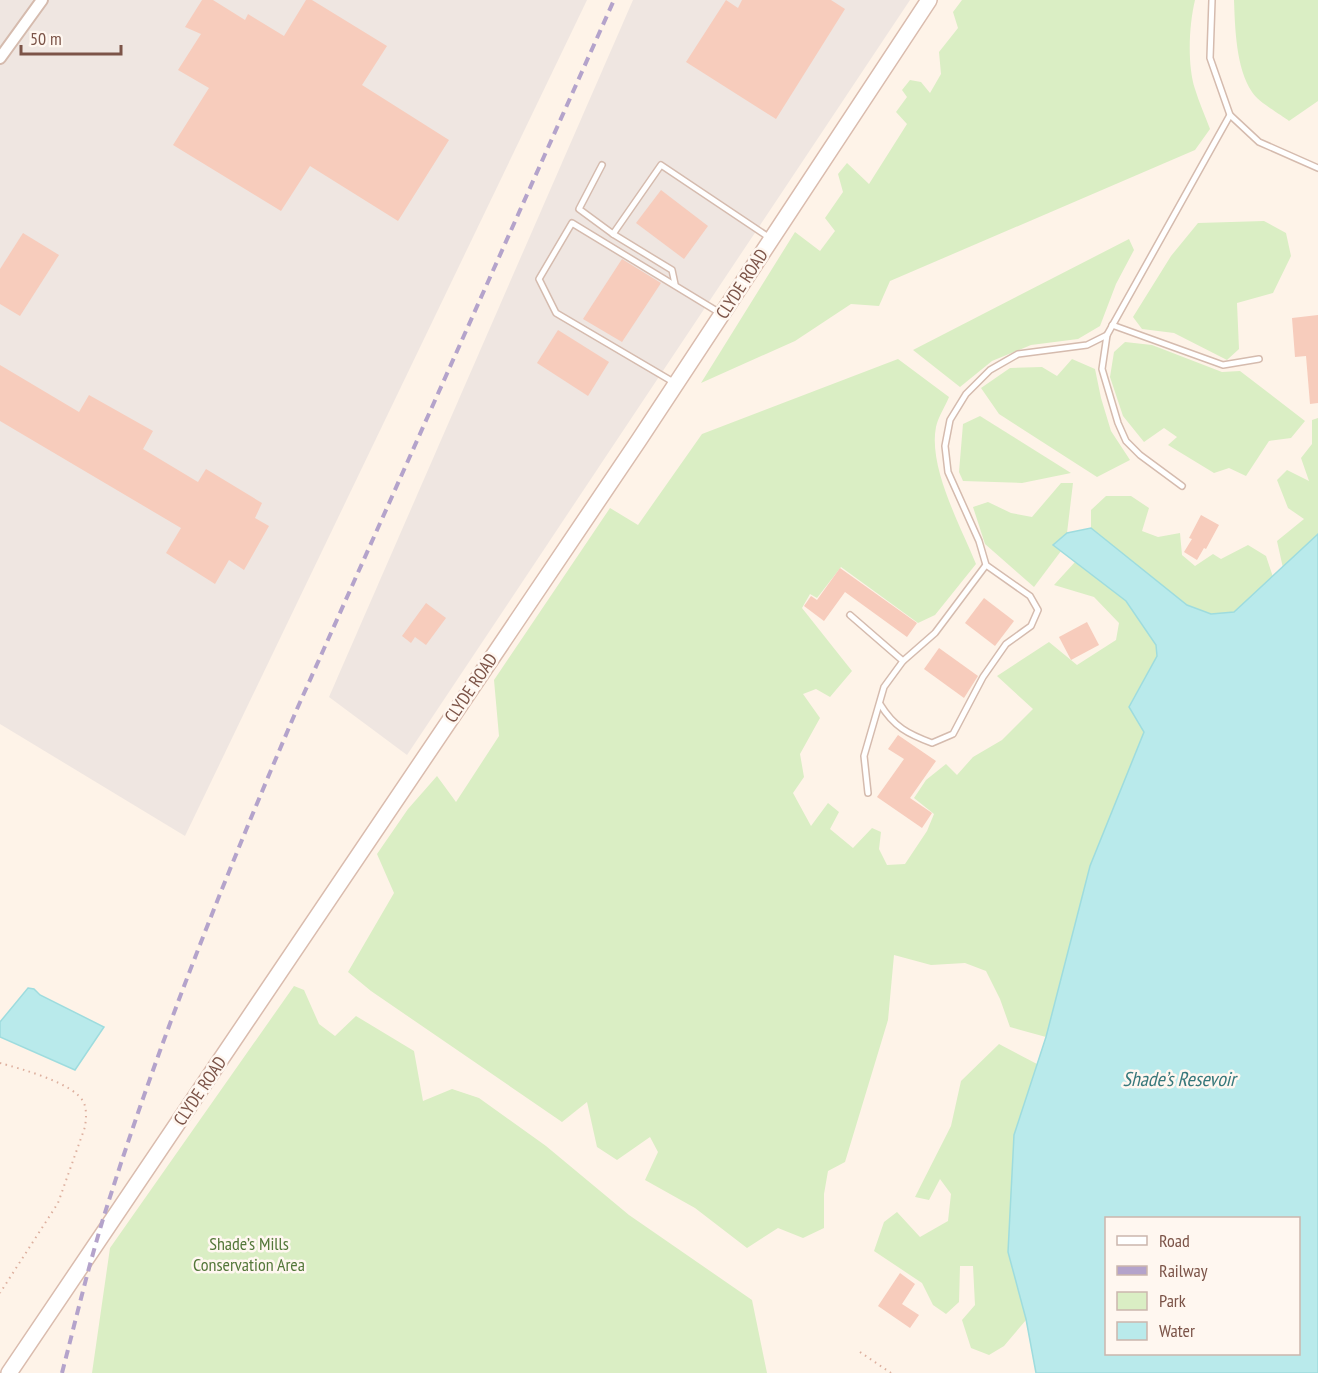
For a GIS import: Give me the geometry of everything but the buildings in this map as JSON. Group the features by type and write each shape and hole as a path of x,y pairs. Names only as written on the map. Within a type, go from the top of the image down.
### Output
{"main road":[{"name":"CLYDE ROAD","path":"9,1373 676,384 929,0"}],"street":[{"path":"0,58 42,0"}],"lane":[{"path":"1212,0 1210,58 1230,115 1259,142 1318,168"},
{"path":"1182,486 1140,455 1126,441 1118,423 1102,369 1107,335 1112,325 1230,115"},
{"path":"602,165 579,209 613,234 672,270 675,284"},
{"path":"613,234 661,165 772,239"},
{"path":"676,384 556,313 539,279 572,223 722,314"},
{"path":"1112,325 1223,365 1259,359"},
{"path":"880,704 888,717 907,733 932,742 953,734 983,677 1006,644 1031,626 1038,610 1030,596 986,565 979,541 948,472 945,446 950,420 966,394 990,370 1018,354 1087,345 1107,335"},
{"path":"868,793 864,756 884,687 903,661 935,633 986,565"},
{"path":"850,615 903,661"}],"path":[{"path":"0,1063 72,1089 84,1104 87,1115 82,1136 58,1203 0,1293"},
{"path":"860,1352 891,1373"}],"shaded area":[{"path":"0,0 587,0 185,836 0,724"},
{"path":"633,0 910,0 407,755 329,697"}],"green space":[{"path":"962,0 1195,0 1190,33 1192,79 1210,129 1195,150 890,281 879,306 851,304 795,341 701,383 795,232 820,251 835,231 825,218 843,192 838,174 847,163 869,184 907,124 896,112 907,97 902,90 910,80 921,82 930,93 941,74 939,52 958,28 953,12"},
{"path":"1234,0 1318,0 1318,101 1289,121 1259,100 1247,82 1237,48"},
{"path":"1264,221 1286,233 1291,256 1273,293 1237,303 1239,349 1227,360 1174,333 1142,329 1133,317 1171,256 1198,223"},
{"path":"1129,239 1134,250 1116,284 1100,326 1078,339 1031,345 992,361 960,387 913,350"},
{"path":"1125,342 1152,345 1222,372 1240,371 1305,421 1291,438 1269,441 1246,476 1229,468 1214,473 1168,445 1177,437 1164,428 1144,442 1123,416 1110,377 1114,352"},
{"path":"898,359 949,397 936,427 937,460 947,497 976,564 935,615 918,623 841,567 817,598 810,594 802,608 852,671 830,697 816,689 803,694 820,718 800,754 804,777 793,793 811,826 828,803 839,812 830,829 853,848 872,828 881,832 879,849 887,865 905,864 927,831 934,814 914,798 926,780 946,764 957,775 973,757 1002,740 1033,709 997,676 1049,642 1077,665 1116,640 1119,623 1094,597 1054,585 1075,562 1126,601 1156,645 1157,656 1129,706 1233,612 1211,614 1187,605 1091,528 1091,510 1106,496 1131,496 1149,508 1142,531 1158,537 1180,533 1182,555 1195,566 1213,554 1221,559 1248,545 1266,556 1273,577 1283,568 1277,541 1304,519 1288,508 1277,480 1287,470 1309,481 1301,458 1312,444 1312,420 1318,418 1318,1373 1036,1373 1026,1320 1004,1346 989,1355 971,1348 962,1320 975,1305 973,1266 960,1266 959,1302 946,1314 933,1305 922,1283 874,1251 884,1222 897,1212 920,1237 948,1221 951,1194 940,1179 929,1200 915,1197 951,1126 961,1081 999,1044 1037,1064 1046,1037 1010,1027 1000,999 986,971 965,963 931,965 894,955 888,1020 845,1162 828,1171 824,1194 824,1228 803,1238 778,1228 747,1248 695,1208 645,1180 658,1152 650,1137 617,1160 597,1147 587,1102 562,1122 371,991 348,972 394,893 377,854 408,809 437,776 456,802 499,736 494,680 610,508 638,525 702,434"},
{"path":"1072,359 1095,369 1111,431 1130,460 1097,477 999,414 981,388 1010,368 1042,367 1057,376"},
{"path":"980,416 1071,473 1022,483 963,481 959,472 963,424"},
{"path":"1061,483 1073,483 1067,533 1053,545 1061,551 1034,587 985,544 973,507 988,502 1011,513 1032,517"},
{"name":"Shade’s Mills Conservation Area","path":"294,986 304,990 319,1024 335,1036 356,1016 414,1051 423,1101 452,1089 479,1098 546,1146 629,1215 752,1300 767,1373 92,1373 110,1248"}],"water":[{"name":"Shade’s Resevoir","path":"1091,528 1187,605 1211,614 1234,612 1318,534 1318,1373 1036,1373 1026,1319 1008,1252 1014,1135 1046,1037 1090,866 1144,732 1129,707 1157,656 1156,645 1126,601 1053,545 1067,533"},
{"path":"28,988 34,989 40,995 104,1027 75,1070 0,1037 0,1022"}],"railway":[{"path":"62,1373 84,1285 130,1135 221,890 297,709 614,0"}]}
